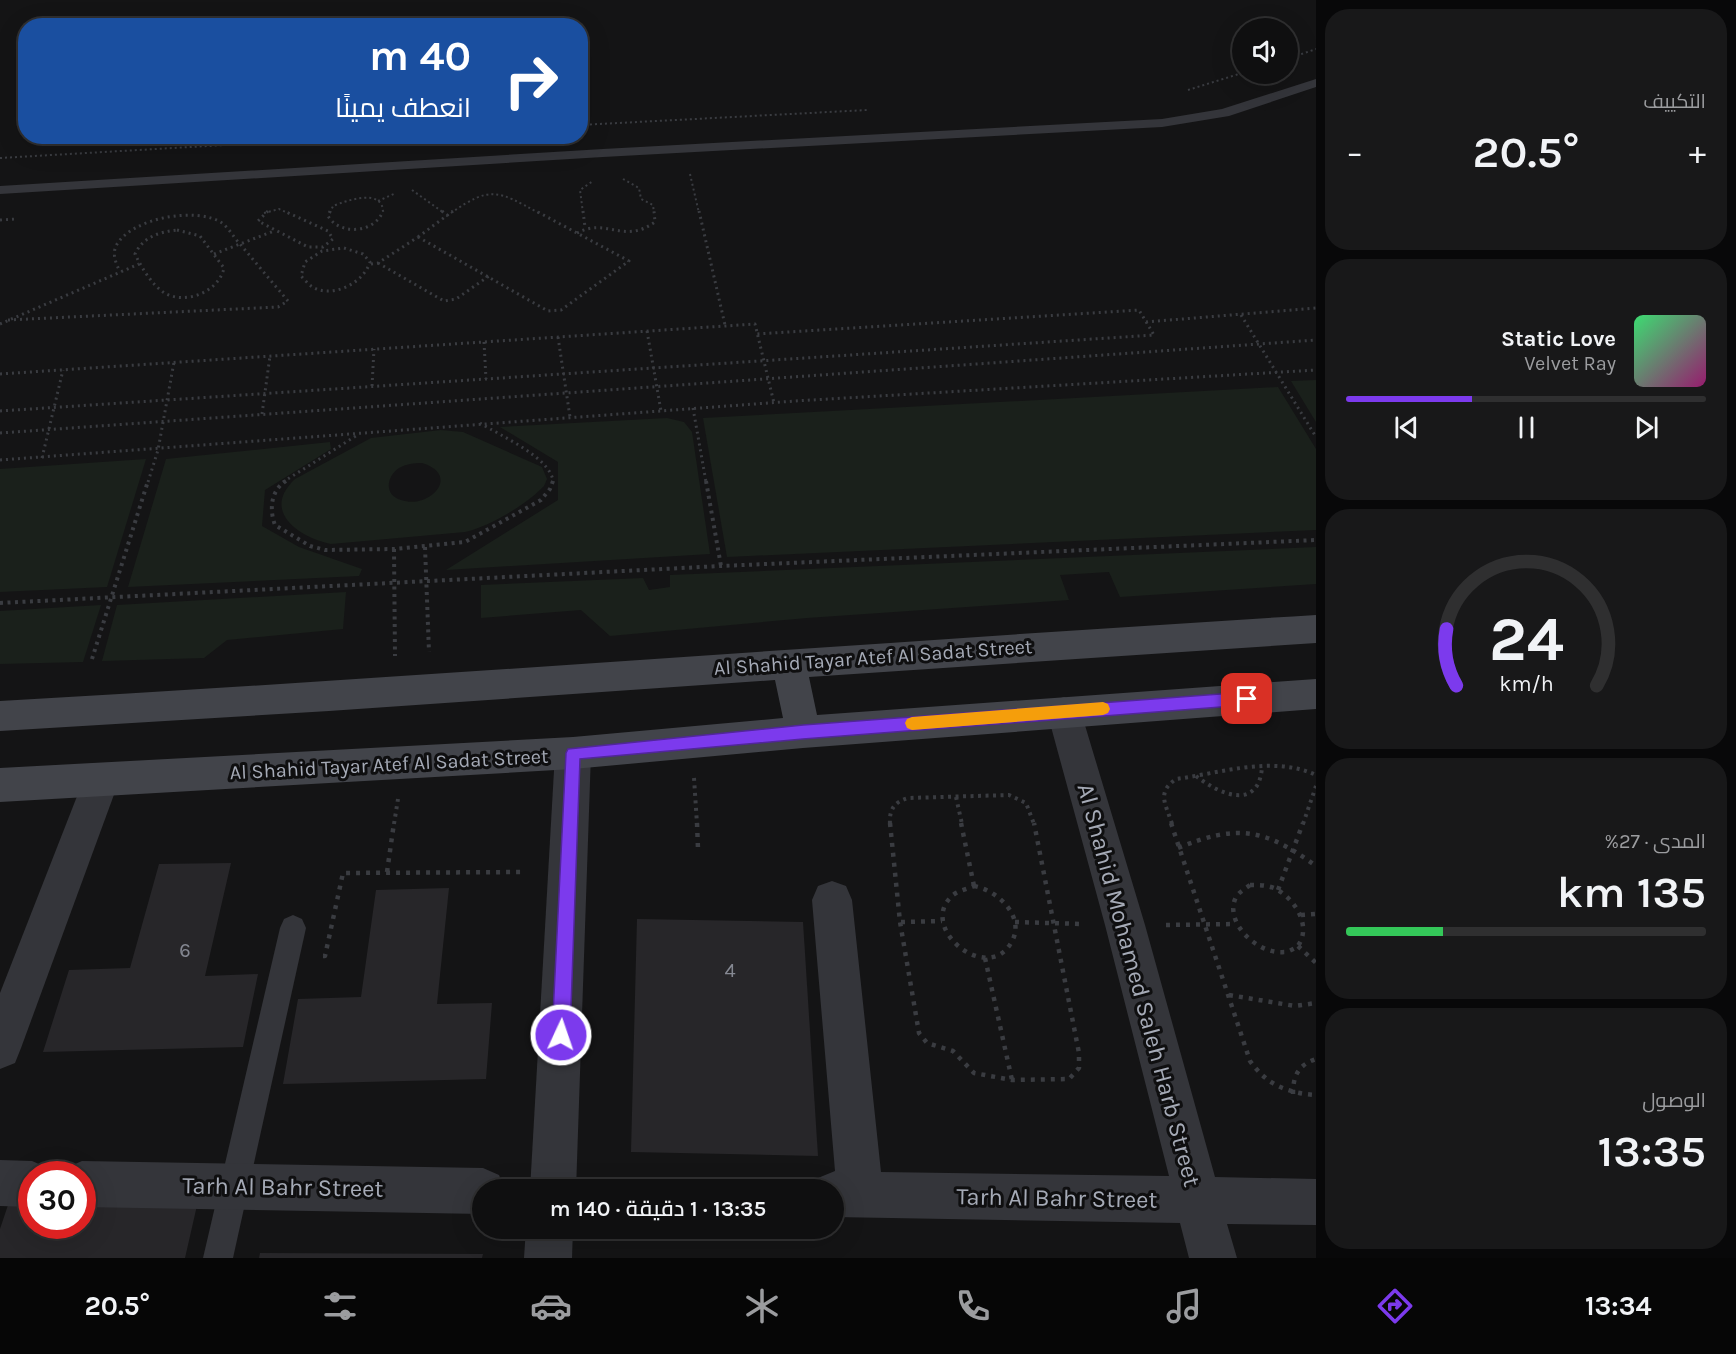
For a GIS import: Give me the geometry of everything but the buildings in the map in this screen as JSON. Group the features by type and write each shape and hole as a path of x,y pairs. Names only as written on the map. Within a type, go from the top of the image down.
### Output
{"street":[{"name":"Al Shahid Tayar Atef Al Sadat Street","path":"0,716 396,692 789,663 1316,629"},
{"path":"789,663 803,732"},
{"name":"Al Shahid Tayar Atef Al Sadat Street","path":"0,786 573,753 803,732 1316,694"},
{"name":"Al Shahid Mohamed Saleh Harb Street","path":"1064,712 1125,925 1213,1258"},
{"path":"555,1179 573,753"},
{"path":"0,1048 101,781"},
{"path":"832,900 847,1194"},
{"path":"0,1183 18,1184"},
{"name":"Tarh Al Bahr Street","path":"96,1184 472,1191"},
{"name":"Tarh Al Bahr Street","path":"847,1194 1316,1202"},
{"path":"548,1258 549,1239"}],"lane":[{"path":"0,190 1185,121 1224,113 1316,83"},
{"path":"218,1258 293,928"}],"path":[{"path":"1298,55 1316,49"},
{"path":"1185,90 1232,76"},
{"path":"588,125 868,110"},
{"path":"0,158 242,144"},
{"path":"684,150 725,326"},
{"path":"577,232 585,227 599,226 622,234 646,231 655,222 653,205 641,199 639,188 620,177"},
{"path":"585,227 580,190 597,178"},
{"path":"371,264 378,263 481,195 495,192 577,232 629,261 561,310 548,310 418,237"},
{"path":"325,230 333,225 348,229 366,227 380,220 384,210 382,205 371,198 347,199 333,206 330,211 328,216 333,225"},
{"path":"279,209 325,230 333,236 327,244 308,247 260,224 259,218 269,210 279,209"},
{"path":"8,320 278,307 288,301 223,224 212,218 179,214 161,217 129,232 118,242 113,253 113,263 120,272"},
{"path":"0,220 16,219"},
{"path":"177,230 194,232 200,236 224,268 221,280 207,291 186,296 161,291 139,264 135,254 142,243 157,234 177,230"},
{"path":"214,254 274,231"},
{"path":"327,244 333,249"},
{"path":"333,249 355,249 363,253 371,264 364,278 345,288 322,290 305,282 302,276 305,262 322,251 333,249"},
{"path":"378,263 444,301 456,299 489,276"},
{"path":"0,324 139,264"},
{"path":"1146,322 1316,308"},
{"path":"0,411 1154,335 1139,310 757,334"},
{"path":"1241,314 1316,437"},
{"path":"0,374 754,324 774,403"},
{"path":"647,331 661,411"},
{"path":"558,337 570,417"},
{"path":"0,433 1316,340"},
{"path":"484,342 486,379"},
{"path":"372,386 374,349"},
{"path":"262,414 270,356"},
{"path":"92,659 158,450 174,362"},
{"path":"42,458 63,370"},
{"path":"0,460 158,450 693,408 1316,370"},
{"path":"693,408 721,566"},
{"path":"360,434 279,485 273,497 273,523 303,543 317,549 449,546 475,538 541,500 549,493 553,484 553,476 542,462 479,423"},
{"path":"0,603 721,566 1316,540"},
{"path":"425,547 431,689"},
{"path":"394,549 396,692"},
{"path":"692,742 698,849"},
{"path":"387,872 403,764"},
{"path":"1196,776 1217,791 1241,796 1258,786 1263,778 1262,767"},
{"path":"1316,775 1300,767 1262,767 1176,778 1166,786 1163,793 1178,848 1251,1061 1256,1070 1273,1085 1293,1094 1316,1095"},
{"path":"1278,890 1316,786"},
{"path":"1009,795 1019,798 1028,805 1032,814 1079,1053 1079,1070 1069,1079 1012,1080 974,1073 953,1051 927,1043 919,1033 900,922 890,820 891,809 902,799 956,797 1009,795"},
{"path":"956,797 974,886"},
{"path":"1178,848 1217,834 1235,832 1275,840 1316,866"},
{"path":"287,958 325,956 343,873 569,872"},
{"path":"1250,885 1264,885 1278,890 1292,901 1301,915 1304,933 1298,946 1287,951 1266,949 1246,937 1236,924 1232,911 1233,898 1240,889 1250,885"},
{"path":"974,886 988,889 1000,897 1010,908 1015,922 1015,936 1010,948 999,956 985,958 970,955 957,947 947,935 942,921 943,907 949,896 960,888 974,886"},
{"path":"1301,915 1316,914"},
{"path":"900,922 942,921"},
{"path":"1015,922 1204,926 1236,924"},
{"path":"1298,946 1316,963"},
{"path":"985,958 1012,1080"},
{"path":"1229,995 1295,1006 1316,1003"},
{"path":"1293,1094 1292,1081 1296,1070 1304,1062 1316,1059"}],"shaded area":[{"path":"1316,380 1316,422 1291,381"},
{"path":"1278,387 1316,449 1316,530 727,557 703,418"},
{"path":"667,418 684,422 692,432 710,554 446,570 558,500 558,462 500,427"},
{"path":"441,430 463,432 542,467 547,479 544,486 518,507 496,520 465,532 331,544 319,541 296,529 283,512 282,502 285,491 295,479 371,438","holes":["422,463 434,468 440,475 440,483 437,490 422,500 412,502 401,500 395,498 389,490 391,476 399,468"]},
{"path":"330,442 331,449 265,490 262,526 299,547 362,569 359,576 128,587 166,459"},
{"path":"146,459 107,587 0,592 0,469"},
{"path":"1316,547 1316,584 1120,597 1109,572 1060,575 1069,600 807,618 610,636 581,610 481,618 481,585 643,578 649,590 670,587 670,575"},
{"path":"346,592 343,629 227,640 204,658 102,661 117,605"},
{"path":"101,605 83,662 0,664 0,611"}],"slow traffic":[{"path":"912,723 1103,709"}],"route":[{"path":"561,1035 573,753 803,732 1247,699"}]}
